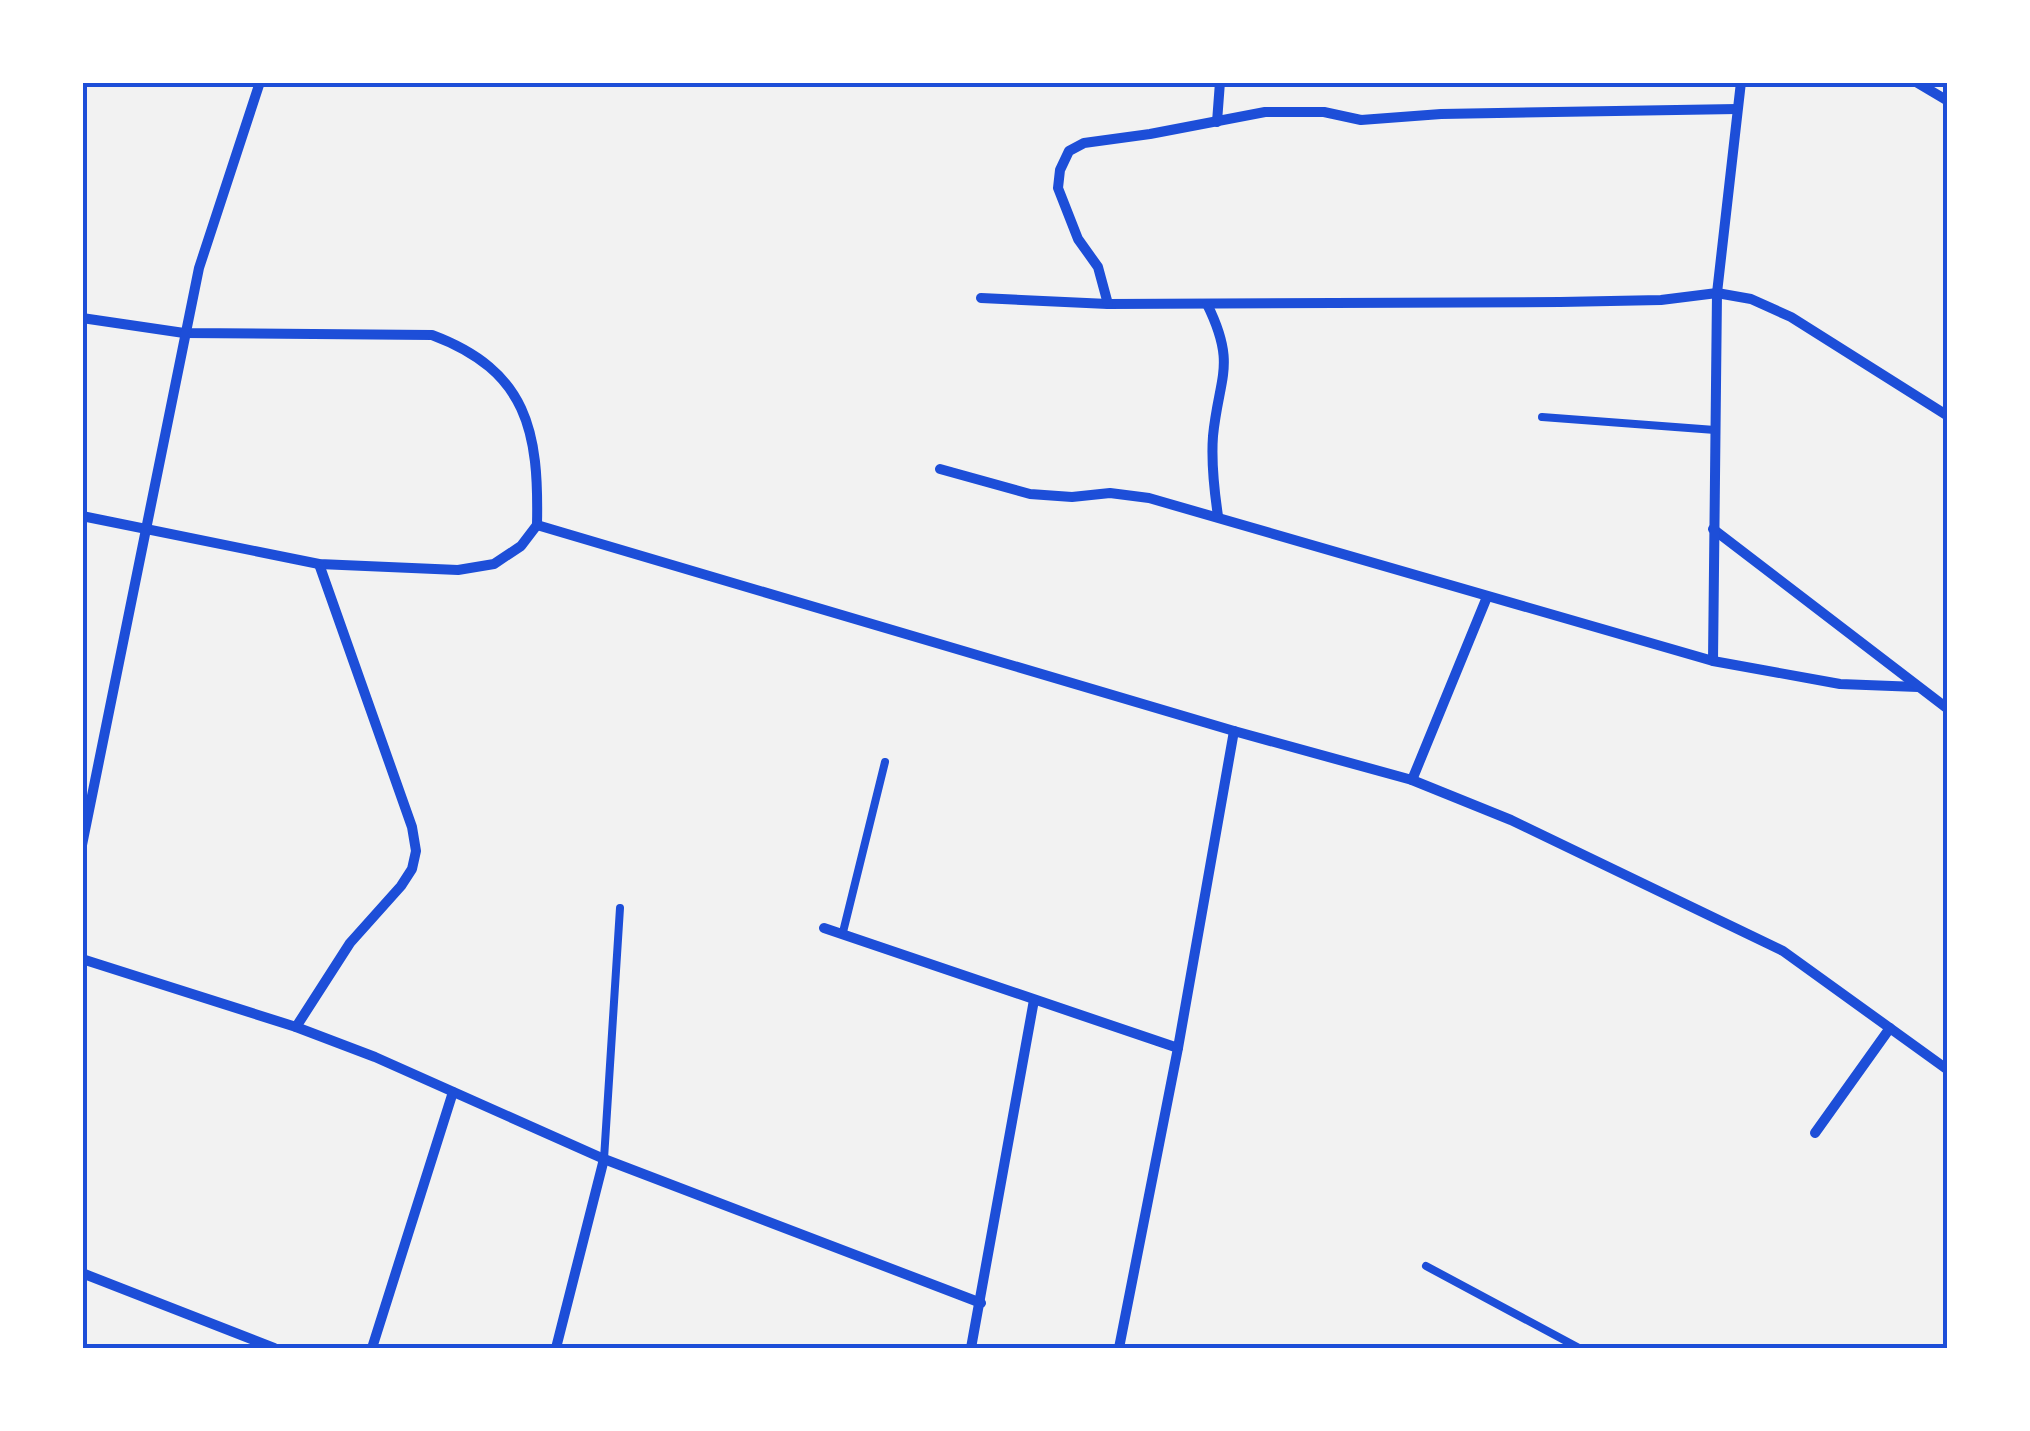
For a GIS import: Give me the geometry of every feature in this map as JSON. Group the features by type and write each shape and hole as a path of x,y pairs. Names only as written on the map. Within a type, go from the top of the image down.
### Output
{"street":[{"path":"82,845 199,268 260,82"},
{"path":"1217,122 1220,82"},
{"path":"1714,662 1717,294 1741,82"},
{"path":"1916,82 1948,100"},
{"path":"1108,304 1098,267 1078,239 1058,188 1060,170 1069,152 1084,142 1265,112 1324,112 1361,120 1441,114 1737,109"},
{"path":"981,298 1108,304 1594,302 1717,294 1751,299 1790,318 1948,416"},
{"path":"1207,304 1224,347 1224,385 1214,434 1212,472 1218,516"},
{"path":"82,318 184,333 432,334 479,357 521,401 538,476 537,526 521,546 494,564 458,570 319,564 82,516"},
{"path":"940,469 1030,494 1110,493 1148,498 1714,662 1840,684 1918,686"},
{"path":"537,526 1234,732 1412,780 1512,820 1783,951 1948,1070"},
{"path":"1713,529 1948,709"},
{"path":"296,1027 350,943 401,886 412,869 416,851 412,827 319,564"},
{"path":"1412,780 1487,597"},
{"path":"1119,1348 1234,732"},
{"path":"82,766 98,770"},
{"path":"824,928 1178,1048"},
{"path":"82,960 296,1027 604,1159 981,1303"},
{"path":"971,1348 1034,1000"},
{"path":"1815,1133 1890,1028"},
{"path":"372,1348 453,1092"},
{"path":"556,1348 604,1159"},
{"path":"82,1273 274,1348"}],"lane":[{"path":"1542,417 1715,430"},
{"path":"843,932 885,762"},
{"path":"604,1159 620,908"},
{"path":"1426,1266 1579,1348"}]}
